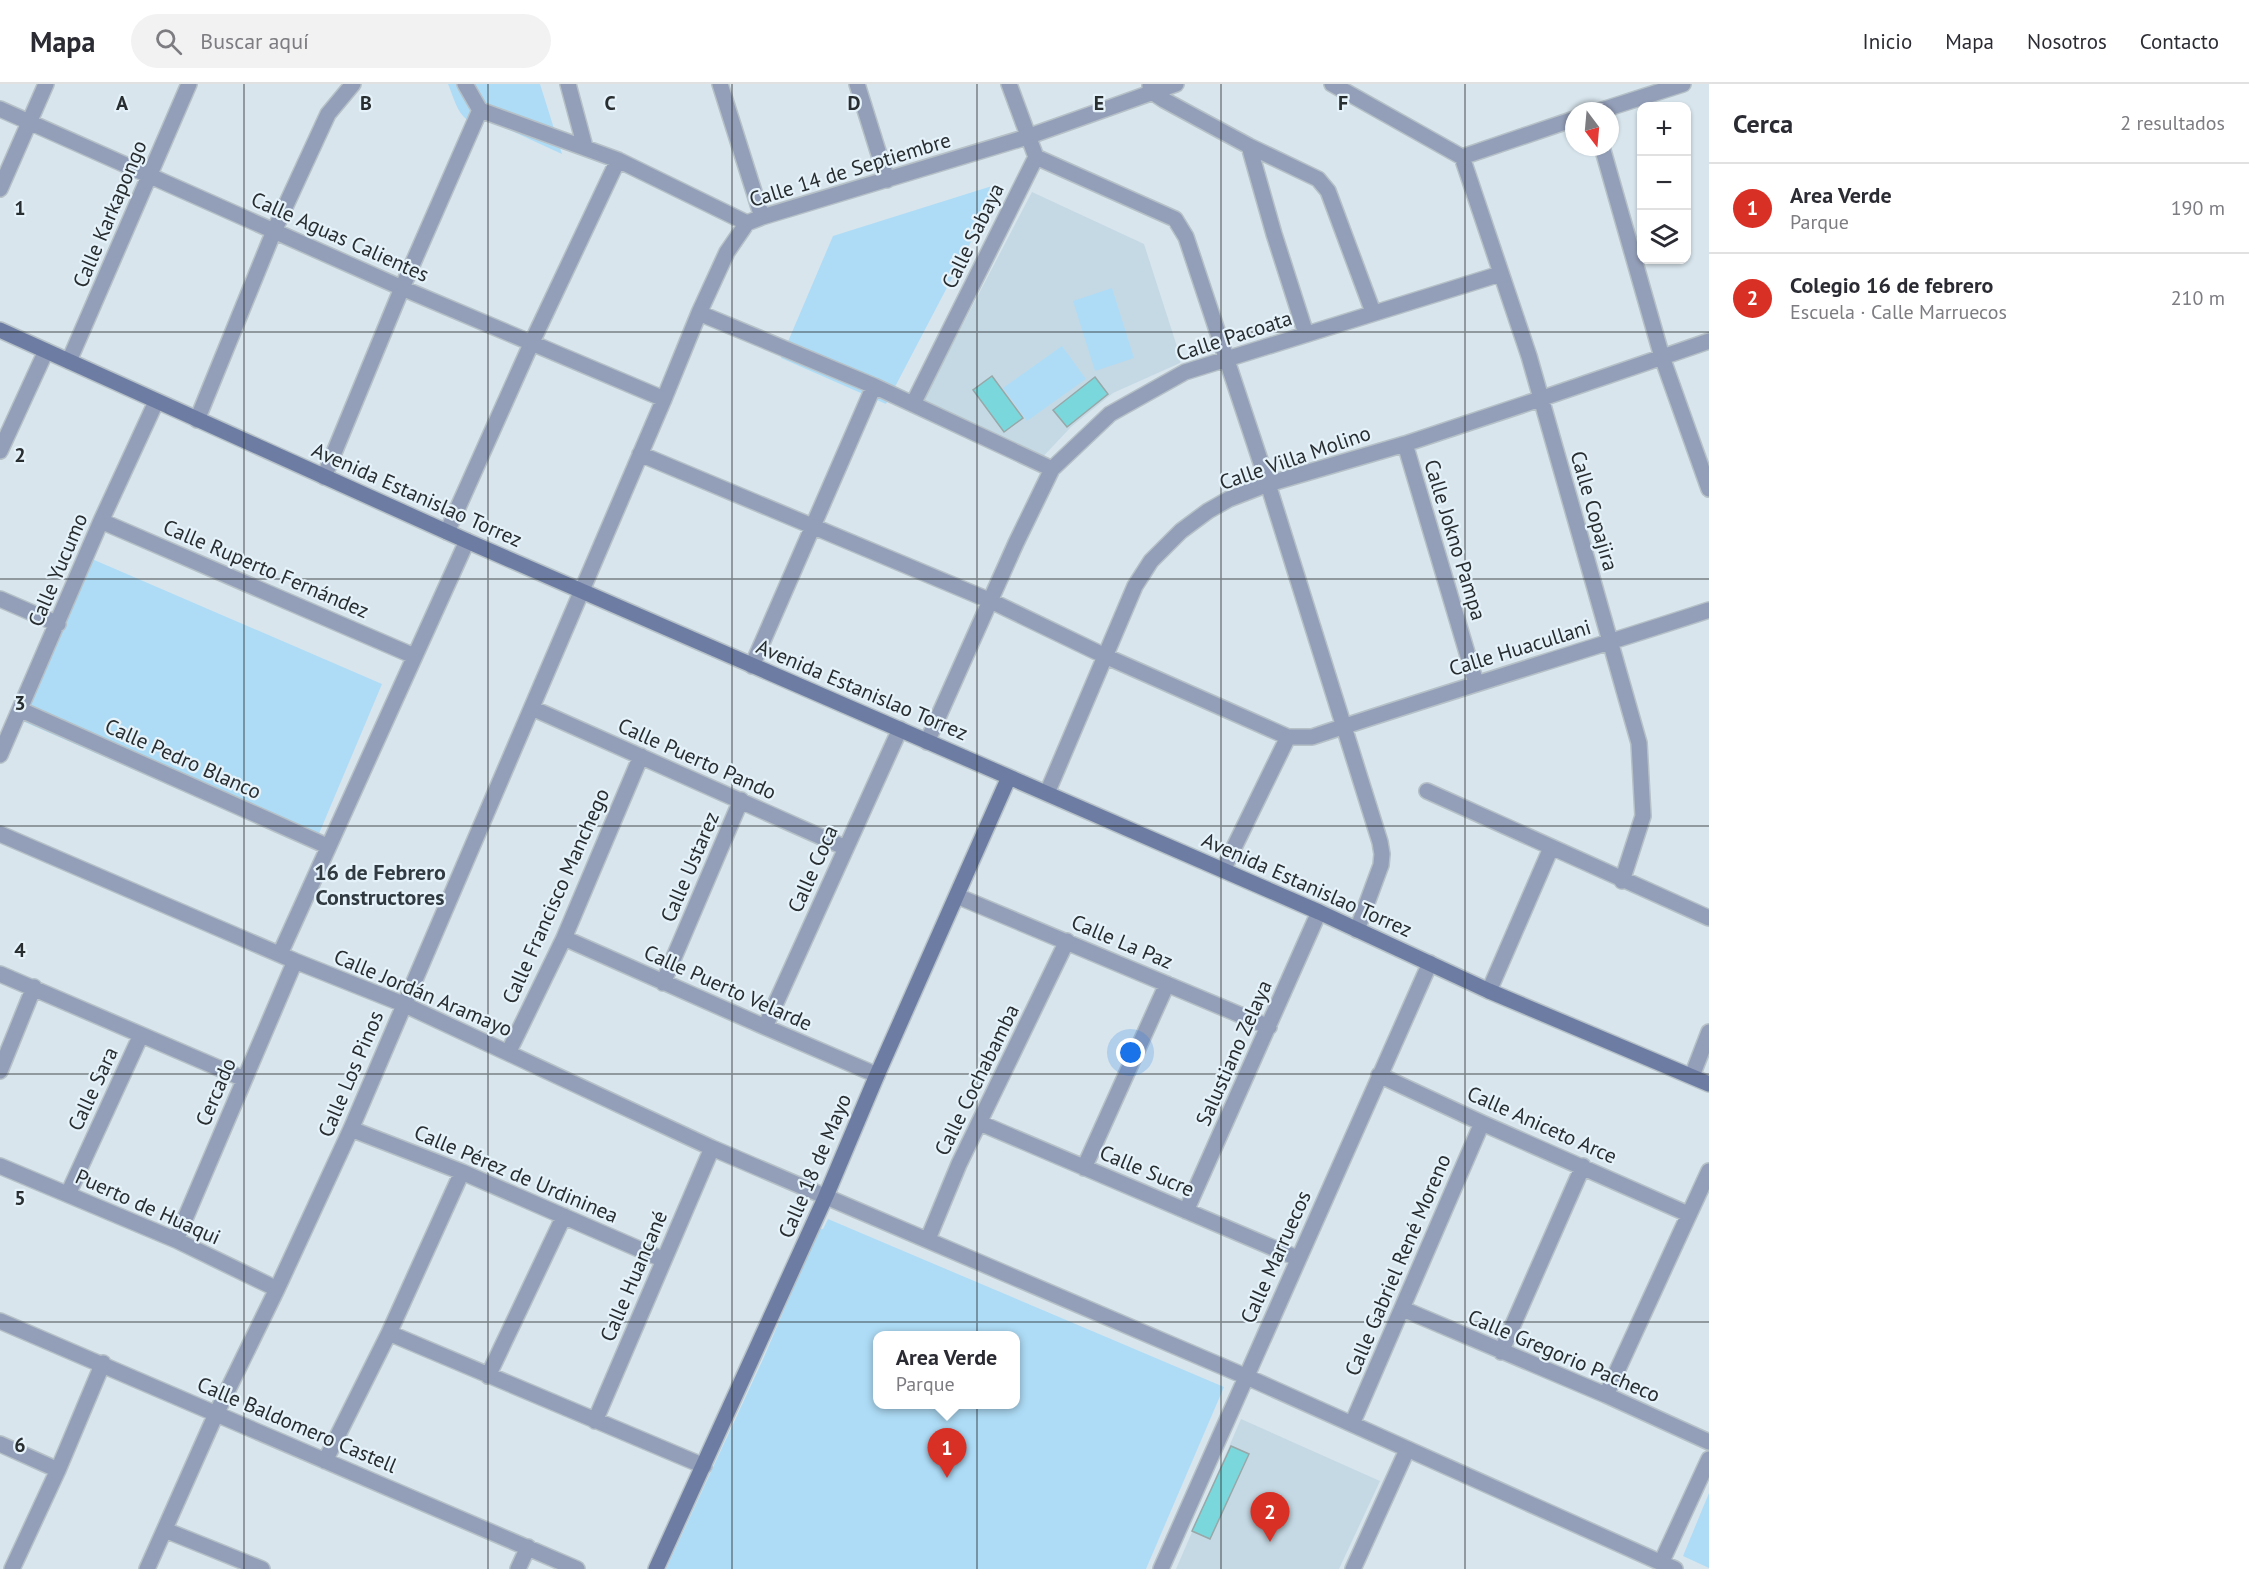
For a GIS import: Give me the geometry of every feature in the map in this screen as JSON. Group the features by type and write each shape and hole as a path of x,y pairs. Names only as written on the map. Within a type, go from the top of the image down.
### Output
{"street":[{"path":"0,189 46,84"},
{"name":"Calle Karkapongo","path":"69,361 189,84"},
{"path":"197,420 274,231 328,114 353,84"},
{"path":"465,84 480,110 618,160 747,223"},
{"path":"568,84 585,147"},
{"path":"720,84 762,217"},
{"path":"857,84 887,180"},
{"path":"1009,84 1036,157 1175,219 1185,237 1268,484 1382,854 1378,877 1358,930"},
{"name":"Calle 14 de Septiembre","path":"582,591 699,313 727,252 747,223 1027,137 1150,88 1176,84"},
{"path":"1332,84 1462,157 1565,122"},
{"path":"1619,105 1683,84"},
{"path":"1150,88 1249,146 1318,179 1328,190 1373,312"},
{"name":"Calle Aguas Calientes","path":"0,109 402,288 664,399"},
{"path":"324,477 402,288 480,110"},
{"path":"1249,146 1306,334"},
{"path":"1605,156 1662,357 1709,489"},
{"name":"Calle Sabaya","path":"913,404 1036,157"},
{"name":"Calle Copajira","path":"1462,157 1528,356 1639,743 1642,816 1622,881"},
{"path":"447,532 532,342 618,160"},
{"name":"Calle Pacoata","path":"927,742 1052,469 1110,414 1185,372 1500,274"},
{"path":"699,313 874,386 1052,469"},
{"name":"Avenida Estanislao Torrez","path":"0,330 467,541 1319,912 1489,991 1709,1083"},
{"name":"Calle Villa Molino","path":"1047,793 1135,586 1151,561 1181,531 1208,511 1229,499 1268,484 1405,444 1709,341"},
{"path":"0,451 46,351"},
{"path":"752,666 874,386"},
{"name":"Calle Yucumo","path":"0,755 101,521 156,402"},
{"name":"Calle Jokno Pampa","path":"1405,444 1476,683"},
{"path":"640,453 991,601 1105,656 1288,737 1223,870"},
{"name":"Calle Ruperto Fernández","path":"101,521 414,656"},
{"path":"280,954 467,541"},
{"name":"Calle Los Pinos","path":"147,1569 216,1414 351,1129 582,591"},
{"path":"0,599 58,624"},
{"name":"Calle Huacullani","path":"1288,737 1312,737 1709,610"},
{"name":"Calle Puerto Pando","path":"532,708 846,848"},
{"name":"Calle Pedro Blanco","path":"21,710 327,846"},
{"name":"Calle Coca","path":"765,1028 900,729"},
{"name":"Calle Francisco Manchego","path":"508,1053 564,938 641,756"},
{"name":"Calle 18 de Mayo","path":"656,1569 826,1197 877,1075 1009,777"},
{"path":"1427,791 1622,881 1709,918"},
{"name":"Calle Ustarez","path":"663,983 741,800"},
{"name":"Calle Jordán Aramayo","path":"0,834 295,961 403,1004 712,1148 1247,1377 1668,1566"},
{"path":"1489,991 1551,849"},
{"name":"Calle La Paz","path":"957,896 1067,940 1269,1027"},
{"name":"Salustiano Zelaya","path":"1186,1211 1319,912"},
{"name":"Calle Puerto Velarde","path":"564,938 765,1028 877,1075"},
{"name":"Calle Cochabamba","path":"928,1239 959,1164 1067,940"},
{"name":"Cercado","path":"176,1240 295,961"},
{"name":"Calle Marruecos","path":"1161,1569 1247,1377 1297,1258 1430,963"},
{"path":"0,974 244,1079"},
{"path":"1084,1168 1167,984"},
{"path":"0,1071 34,987"},
{"path":"1692,1076 1709,1032"},
{"name":"Calle Sara","path":"68,1194 141,1035"},
{"name":"Calle Aniceto Arce","path":"1379,1075 1688,1214"},
{"name":"Calle Sucre","path":"980,1123 1297,1258"},
{"name":"Calle Gabriel René Moreno","path":"1352,1424 1482,1123"},
{"name":"Calle Pérez de Urdininea","path":"351,1129 462,1172 664,1260"},
{"name":"Calle Huancané","path":"595,1421 712,1148"},
{"name":"Puerto de Huaqui","path":"0,1166 176,1240 277,1289"},
{"path":"1501,1352 1583,1166"},
{"path":"326,1461 389,1333 462,1172"},
{"path":"1606,1395 1709,1172"},
{"path":"488,1376 564,1216"},
{"name":"Calle Gregorio Pacheco","path":"1403,1309 1606,1395 1709,1442"},
{"name":"Calle Baldomero Castell","path":"0,1321 103,1363 577,1569"},
{"path":"389,1333 704,1466"},
{"path":"12,1569 58,1470 103,1363"},
{"path":"0,1444 58,1470"},
{"path":"1358,1567 1407,1450"},
{"path":"1668,1566 1709,1459"},
{"path":"165,1530 262,1569"},
{"path":"518,1569 528,1546"}],"shaded area":[{"path":"448,84 540,84 562,154 488,120 471,122 457,107"},
{"path":"992,186 997,192 886,404 781,358 833,236"},
{"path":"1032,192 1144,244 1181,359 1180,363 1113,393 1071,427 1037,463 919,408"},
{"path":"1112,288 1134,358 1095,371 1073,301"},
{"path":"1062,346 1086,379 1027,421 1003,388"},
{"path":"92,559 382,684 318,836 270,817 265,827 20,720"},
{"path":"828,1219 1224,1387 1146,1569 666,1569 764,1357 819,1228 823,1229"},
{"path":"1241,1419 1380,1481 1339,1569 1176,1569"},
{"path":"1709,1493 1709,1568 1683,1556"}],"building":[{"path":"992,376 1023,418 1004,432 973,390"},
{"path":"1095,377 1108,394 1067,427 1053,410"},
{"path":"1231,1446 1249,1454 1210,1539 1192,1531"}],"place":[{"name":"Area Verde","path":"947,1478"},
{"name":"Colegio 16 de febrero","path":"1270,1542"}],"district":[{"name":"16 de Febrero Constructores","path":"380,884"}]}
